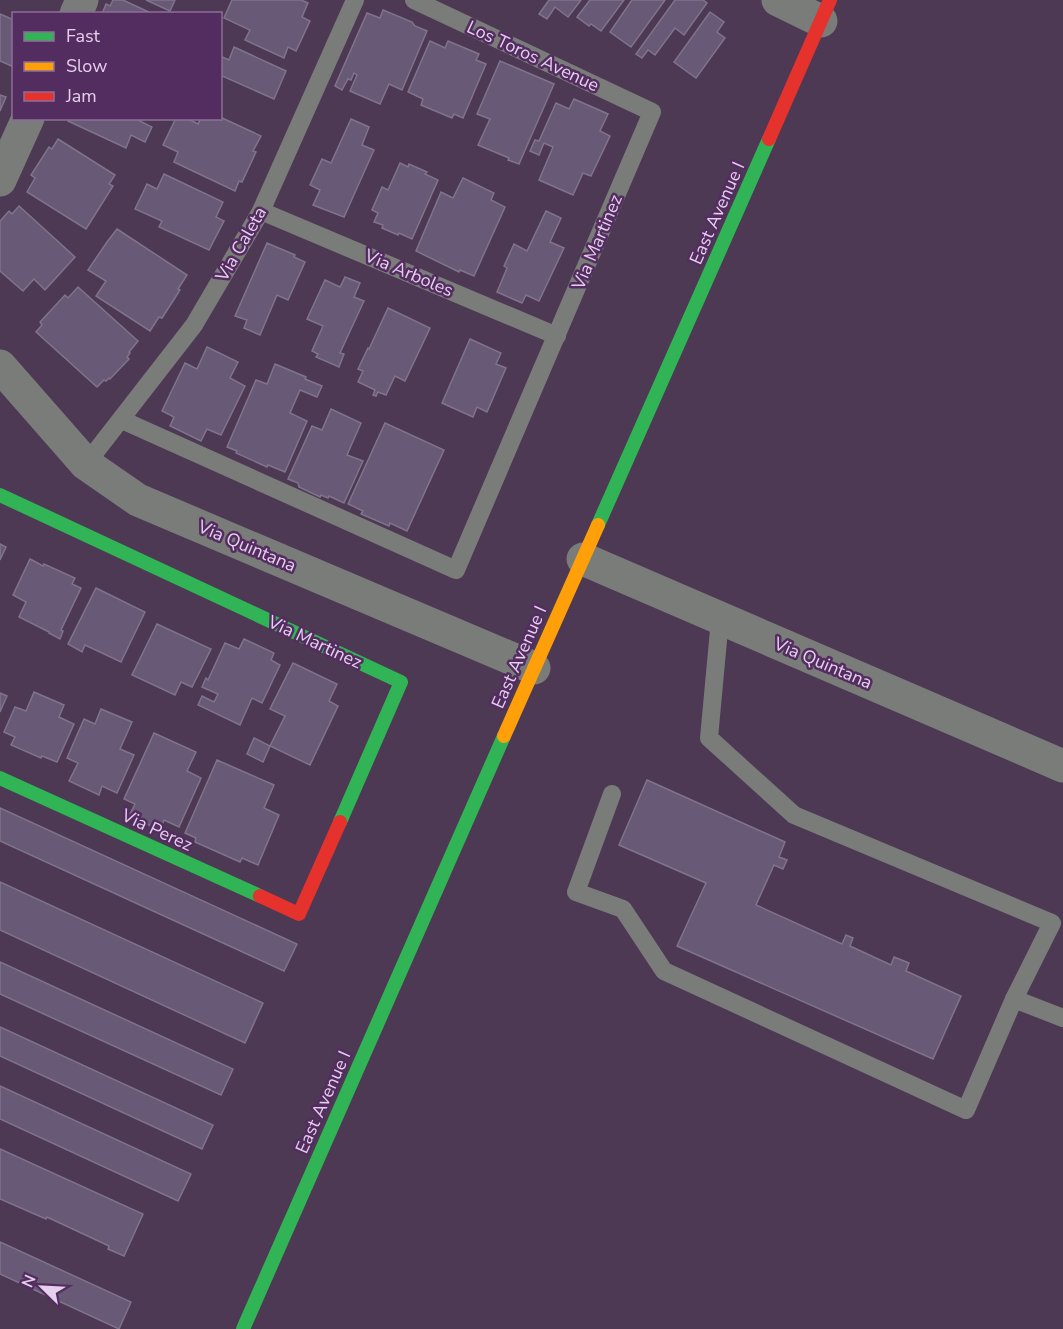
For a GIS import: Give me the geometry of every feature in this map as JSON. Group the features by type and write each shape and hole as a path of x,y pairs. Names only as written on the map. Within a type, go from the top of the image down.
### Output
{"main road":[{"name":"East Avenue I","path":"243,1329 825,11"},
{"name":"Via Martinez","path":"0,495 401,682 298,915"},
{"name":"Via Perez","path":"0,778 298,915"}],"street":[{"path":"778,0 825,11"},
{"path":"0,180 27,120"},
{"name":"Via Quintana","path":"0,366 87,464 138,500 534,668"},
{"name":"Via Quintana","path":"583,559 1063,766"}],"lane":[{"name":"Via Caleta","path":"87,464 194,325 261,211 355,0"},
{"name":"Los Toros Avenue","path":"414,0 652,112"},
{"name":"Via Martinez","path":"122,420 456,570 652,112"},
{"name":"Via Arboles","path":"261,211 557,336"},
{"path":"612,794 576,892 623,909 664,971 966,1110 1014,999 1052,923 794,815 709,738 720,618"},
{"path":"1014,999 1063,1018"}],"building":[{"path":"113,0 123,0 149,12 103,12 106,4 110,6"},
{"path":"146,0 175,0 170,11"},
{"path":"232,0 301,0 308,3 302,17 310,21 296,51 288,47 284,58 245,40 250,30 224,18"},
{"path":"549,0 581,0 568,17 555,7 547,19 539,14"},
{"path":"590,0 624,0 601,31 577,17"},
{"path":"632,0 665,0 631,47 610,32"},
{"path":"675,0 703,0 707,3 684,35 675,28 655,55 648,50 642,58 636,54"},
{"path":"383,10 427,31 402,90 389,84 380,104 350,91 357,75 354,73 342,90 335,86 367,13 380,18"},
{"path":"710,12 724,22 717,32 725,38 696,78 674,62"},
{"path":"0,14 12,19 12,66 0,61"},
{"path":"430,41 445,48 448,41 479,54 476,60 486,64 463,118 454,114 452,118 421,105 423,99 408,92"},
{"path":"234,47 286,71 274,99 222,76 222,57 229,60"},
{"path":"500,61 554,84 519,164 478,145 490,119 477,114"},
{"path":"0,95 6,97 0,111"},
{"path":"574,99 608,114 600,131 610,136 591,176 583,173 573,195 539,180 553,147 544,143 539,155 530,151 535,140 539,141 556,103 569,109"},
{"path":"222,118 261,136 242,182 239,181 235,191 174,162 178,152 163,145 175,120 190,120 198,124 200,120 222,120"},
{"path":"351,119 369,127 362,145 374,150 344,217 313,205 320,190 310,185 322,159 331,163"},
{"path":"138,120 152,127 145,142 131,135 126,148 68,121"},
{"path":"58,139 115,175 109,184 113,186 86,229 27,192 35,178 31,175 49,147 52,149"},
{"path":"400,163 408,167 409,164 427,172 425,174 438,180 412,239 382,228 383,225 374,222 378,213 372,210 382,187 388,190"},
{"path":"164,174 223,202 216,217 224,221 209,250 159,227 162,221 135,209 147,184 157,189"},
{"path":"463,178 494,193 491,200 505,207 474,276 460,270 459,272 416,251 441,192 453,198"},
{"path":"19,206 75,257 45,290 34,279 23,291 0,271 0,221 9,211 12,214"},
{"path":"546,211 561,218 550,242 564,248 539,301 526,295 522,303 497,292 507,268 504,266 514,244 527,251"},
{"path":"117,229 187,275 162,318 159,317 150,331 96,296 106,281 88,270"},
{"path":"267,243 305,262 288,300 277,295 260,335 244,328 247,320 235,316"},
{"path":"345,277 360,283 354,297 364,301 340,353 344,354 339,367 316,357 318,354 312,351 323,326 307,319 325,280 340,287"},
{"path":"78,287 138,341 129,352 127,357 129,359 110,379 104,380 97,387 36,332 42,325 40,322 65,295 68,298"},
{"path":"388,308 430,328 405,381 395,376 386,395 378,392 376,396 373,395 375,390 358,382 363,371 358,369"},
{"path":"470,339 501,353 496,364 506,368 487,412 477,407 473,417 442,403"},
{"path":"207,347 238,362 230,378 245,386 221,435 207,429 201,441 170,426 174,417 162,411 185,363 197,369"},
{"path":"275,364 322,386 317,397 300,390 290,413 307,421 285,472 268,465 267,467 227,447 256,380 267,384"},
{"path":"331,409 361,423 347,455 363,461 344,503 329,496 328,498 321,495 320,497 288,479 312,426 322,430"},
{"path":"385,423 444,450 407,531 361,514 363,511 348,504"},
{"path":"0,544 6,547 0,560"},
{"path":"30,559 75,578 72,584 81,588 61,630 63,631 60,639 19,617 26,602 13,595"},
{"path":"96,588 145,612 121,662 85,645 82,652 68,644"},
{"path":"157,624 211,649 192,687 181,682 175,695 132,675"},
{"path":"244,639 274,653 271,660 280,665 262,703 252,698 240,725 198,705 202,696 214,702 218,694 202,687 206,678 208,680 225,643 239,649"},
{"path":"293,663 337,684 329,701 338,706 310,765 270,746 285,716 270,709"},
{"path":"34,692 64,705 59,717 74,724 57,762 11,745 15,737 4,732 15,707 26,711"},
{"path":"0,693 7,696 0,712"},
{"path":"101,709 132,722 120,749 134,755 117,793 102,786 99,795 69,781 78,763 67,758 84,719 95,724"},
{"path":"154,733 196,752 187,771 201,778 179,827 164,820 160,830 129,816 135,804 124,799"},
{"path":"254,738 270,746 263,762 247,754"},
{"path":"217,760 274,785 264,808 279,815 258,865 242,858 240,862 195,842 196,838 185,833"},
{"path":"647,780 785,842 779,857 787,860 783,869 774,865 756,905 842,944 846,935 853,938 850,946 891,965 894,957 909,963 906,971 961,996 933,1059 677,946 706,883 619,845"},
{"path":"0,808 297,944 284,971 0,841"},
{"path":"0,882 263,1003 245,1043 0,930"},
{"path":"0,962 233,1069 221,1095 0,994"},
{"path":"0,1027 213,1125 202,1149 0,1056"},
{"path":"0,1086 191,1174 178,1201 0,1119"},
{"path":"0,1149 143,1214 124,1256 108,1249 109,1246 47,1217 46,1219 0,1199"},
{"path":"0,1242 131,1302 119,1329 0,1274"}],"traffic: fast":[{"path":"598,525 769,139"},
{"path":"0,495 401,682 340,822"},
{"path":"243,1329 504,736"},
{"path":"0,778 260,896"}],"traffic: slow":[{"path":"504,736 598,525"}],"traffic: jam":[{"path":"769,139 830,0"},
{"path":"260,896 299,914 340,822"}]}
